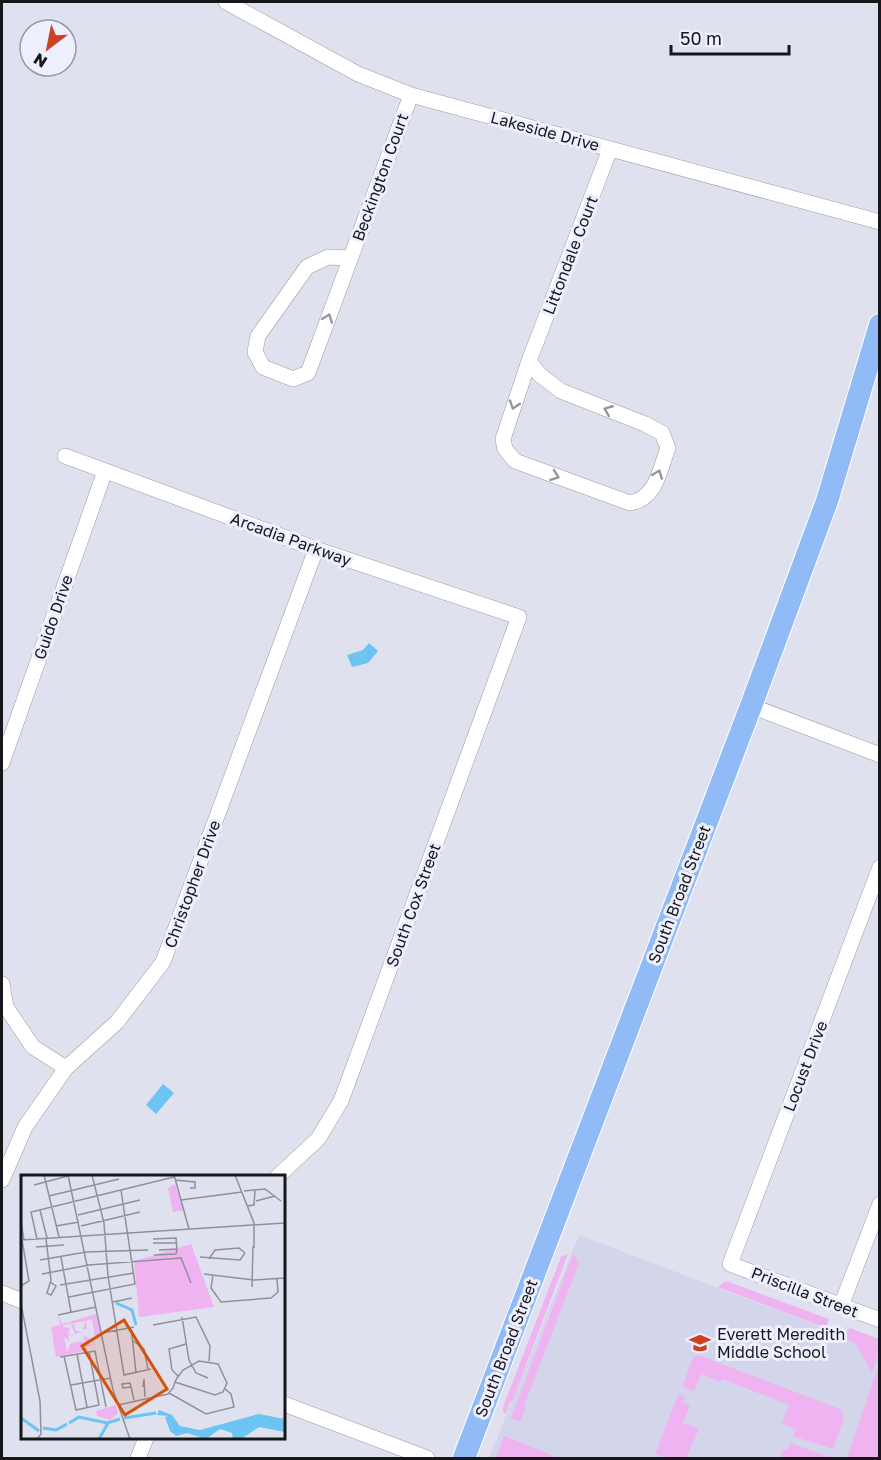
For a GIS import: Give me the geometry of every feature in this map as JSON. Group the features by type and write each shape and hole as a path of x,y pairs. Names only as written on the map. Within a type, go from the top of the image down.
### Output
{"main road":[{"name":"South Broad Street","path":"464,1458 827,501 879,325"}],"street":[{"name":"Lakeside Drive","path":"226,2 358,74 411,95 879,222"},
{"name":"Beckington Court","path":"350,258 327,257 307,267 258,336 255,352 263,367 293,379 308,373 411,95"},
{"name":"Littondale Court","path":"529,361 540,375 561,391 662,433 668,448 651,492 642,501 630,503 515,461 505,449 503,439 529,361 610,149"},
{"name":"Arcadia Parkway","path":"65,456 316,549 519,617"},
{"name":"Guido Drive","path":"2,763 105,471"},
{"name":"Christopher Drive","path":"2,1180 24,1127 66,1068 117,1022 163,962 316,549"},
{"name":"South Cox Street","path":"279,1175 318,1139 341,1101 519,617"},
{"path":"751,706 879,754"},
{"name":"Locust Drive","path":"730,1264 879,867"},
{"path":"2,984 6,1007 33,1047 66,1068"},
{"path":"841,1306 879,1204"},
{"name":"Priscilla Street","path":"730,1264 879,1320"},
{"path":"2,1293 21,1301"},
{"path":"285,1404 427,1458"},
{"path":"138,1458 145,1439"}],"shaded area":[{"name":"Everett Meredith Middle School","path":"579,1235 879,1349 879,1458 489,1458"},
{"path":"568,1254 506,1414 503,1412 503,1407 561,1257"},
{"path":"573,1254 579,1263 519,1421 511,1418"},
{"path":"726,1281 829,1319 826,1328 718,1287"},
{"path":"850,1328 879,1339 879,1353 872,1374 857,1345 841,1336"},
{"path":"698,1355 840,1409 844,1418 833,1449 793,1436 796,1430 782,1423 789,1405 722,1379 720,1382 701,1374 694,1391 684,1387 683,1384 693,1358"},
{"path":"879,1364 879,1458 847,1458"},
{"path":"678,1395 685,1396 683,1402 690,1405 683,1423 699,1429 686,1458 665,1458 655,1454"},
{"path":"504,1436 559,1458 496,1458"},
{"path":"790,1443 830,1457 780,1458 783,1449 787,1450"}],"water":[{"path":"369,643 378,651 368,663 352,667 347,655 363,650"},
{"path":"163,1084 174,1093 156,1114 146,1105"}],"place":[{"name":"Everett Meredith Middle School","path":"700,1343"}]}
